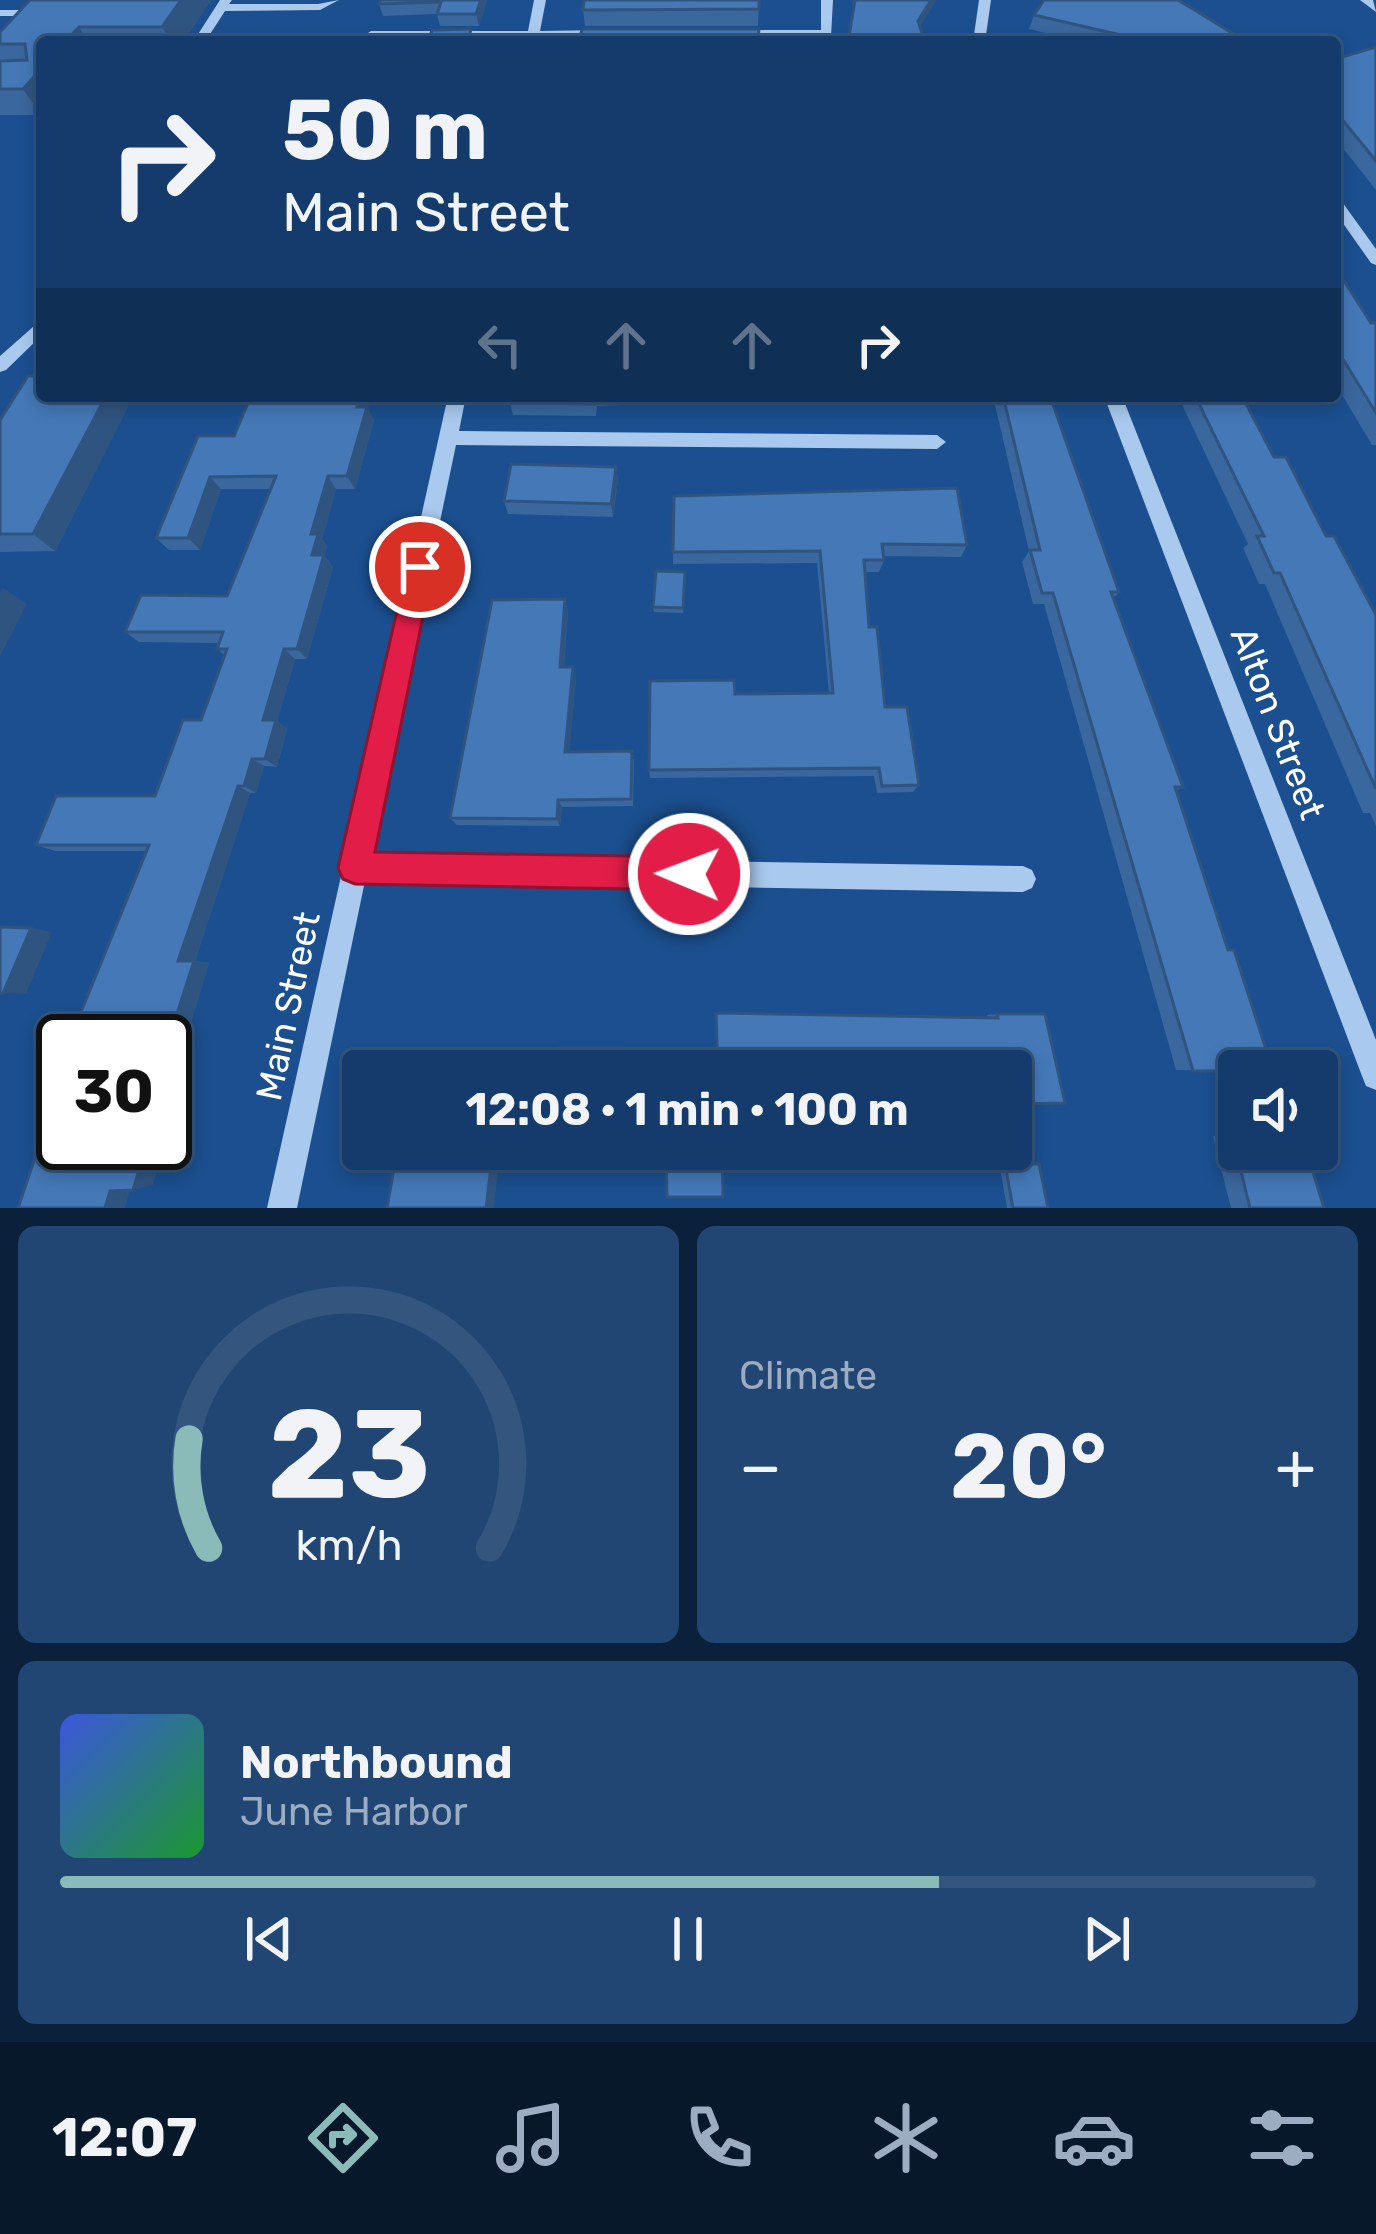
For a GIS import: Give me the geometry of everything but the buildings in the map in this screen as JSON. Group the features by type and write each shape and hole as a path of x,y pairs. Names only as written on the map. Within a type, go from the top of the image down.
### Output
{"street":[{"path":"26,28 52,0"},
{"path":"203,36 224,4 320,8 333,0"},
{"path":"532,36 541,0"},
{"path":"710,34 827,34 827,0"},
{"path":"980,36 985,0"},
{"path":"1366,0 1376,9"},
{"path":"0,13 39,14"},
{"path":"574,36 615,34"},
{"path":"371,35 425,36"},
{"path":"1341,210 1376,260"},
{"path":"0,366 36,331"},
{"name":"Main Street","path":"281,1208 456,402"},
{"name":"Alton Street","path":"1115,402 1376,1076"},
{"path":"448,438 937,442"},
{"path":"355,868 1024,879"}],"route":[{"path":"420,567 355,868 689,874"}]}
